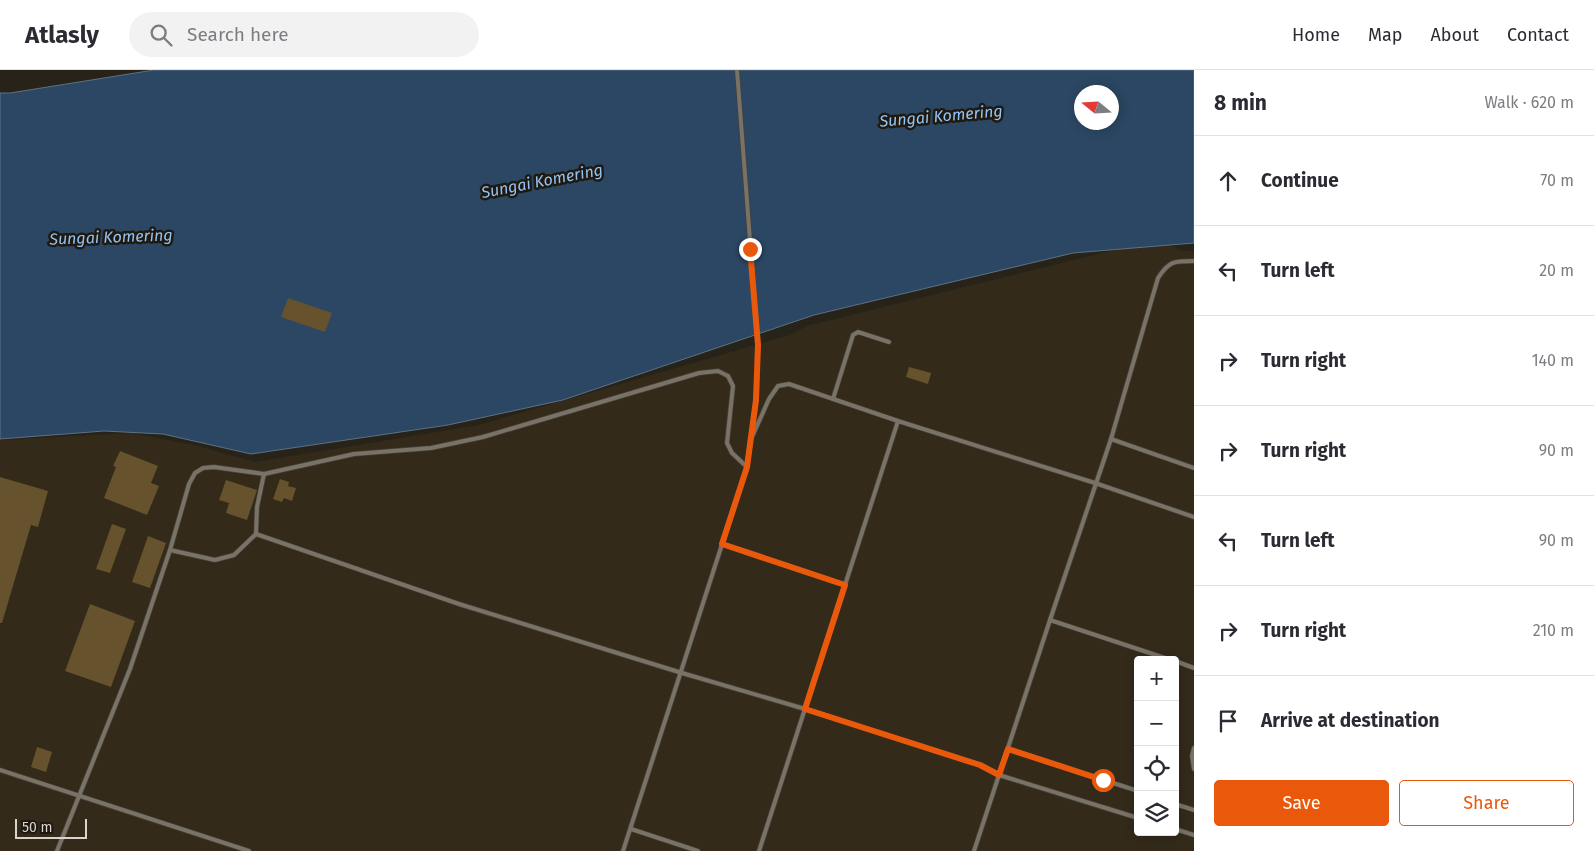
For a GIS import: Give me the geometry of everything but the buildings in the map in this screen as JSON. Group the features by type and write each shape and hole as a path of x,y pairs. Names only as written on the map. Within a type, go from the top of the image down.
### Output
{"lane":[{"path":"624,851 747,467 751,441 756,400 758,345 737,70"},
{"path":"974,851 1111,439 1158,278 1167,265 1178,261 1194,261"},
{"path":"833,400 853,335 858,332 889,342"},
{"path":"57,851 130,670 170,550 189,484 195,473 203,468 214,466 264,474 354,454 431,448 483,437 699,373 718,371 728,376 733,386 727,443 732,453 747,467"},
{"path":"751,441 769,399 778,386 789,384 1194,517"},
{"path":"759,851 898,421"},
{"path":"1111,439 1194,468"},
{"path":"170,550 215,560 234,555 256,534 257,507 264,474"},
{"path":"256,534 459,604 805,709 980,765 999,775 1134,817"},
{"path":"722,544 845,585"},
{"path":"1050,620 1159,656"},
{"path":"1179,662 1194,668"},
{"path":"1194,748 1192,756 1194,769"},
{"path":"1008,749 1135,791"},
{"path":"0,770 249,851"},
{"path":"1179,805 1194,810"},
{"path":"630,829 698,851"},
{"path":"1179,831 1194,835"}],"shaded area":[{"path":"1166,242 1182,251 1194,251 1194,851 0,851 0,440 132,433 194,445 255,462 479,425 790,335 807,326 1110,251"}],"water":[{"name":"Sungai Komering","path":"154,70 1194,70 1194,243 1073,253 814,315 563,400 448,425 251,454 163,434 104,431 0,439 0,93"}],"route":[{"path":"750,249 758,345 756,400 747,467 722,544 845,585 805,709 980,765 999,775 1008,749 1103,780"}]}
